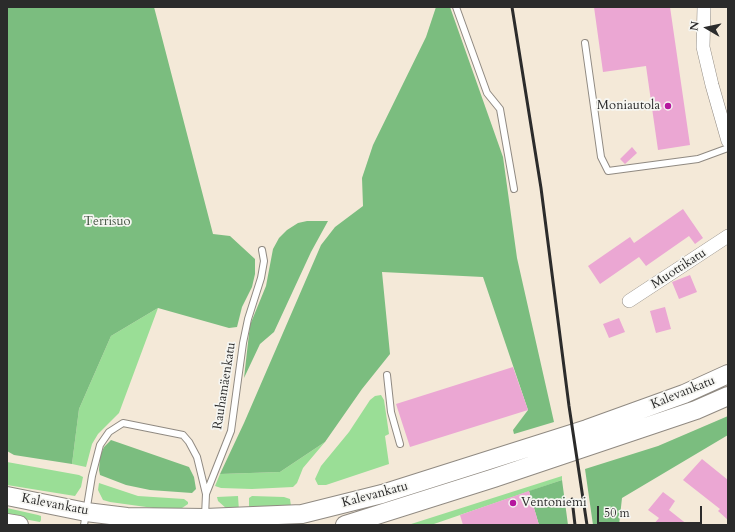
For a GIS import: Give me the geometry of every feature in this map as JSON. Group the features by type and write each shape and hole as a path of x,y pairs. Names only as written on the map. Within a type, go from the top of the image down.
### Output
{"main road":[{"name":"Kalevankatu","path":"7,496 85,519 205,522 303,520 566,436 684,394 728,374"},
{"name":"Kalevankatu","path":"345,525 494,478 696,410 728,396"},
{"name":"Kalevankatu","path":"7,523 19,525"}],"street":[{"path":"704,7 703,47 726,124 728,141"},
{"name":"Muottikatu","path":"629,301 728,236"}],"lane":[{"path":"456,7 487,94 500,109 507,158 514,189"},
{"path":"585,43 601,157 608,171 698,159 728,148"},
{"name":"Rauhamäenkatu","path":"205,522 206,494 231,431 243,343 248,319 261,278 264,261 262,250"},
{"path":"387,376 391,412 400,444"},
{"path":"85,519 92,476 100,445 109,432 123,423 183,435 189,442 197,457 206,494"}],"green space":[{"name":"Terrisuo","path":"7,7 154,7 213,234 230,236 255,259 255,274 252,287 242,307 237,327 229,328 158,308 111,336 79,409 72,464 14,455 7,451"},
{"path":"436,7 450,7 503,157 517,258 554,422 514,434 513,430 528,410 483,277 382,272 390,354 362,389 325,442 280,472 220,474 244,423 321,245 335,227 363,206 362,178 373,145 426,37"},
{"path":"307,221 328,221 311,252 274,332 260,344 244,378 250,325 266,286 273,249 279,238 287,230 298,223"},
{"path":"158,308 119,413 98,434 92,444 86,467 72,464 79,409 111,336"},
{"path":"381,395 384,400 389,434 385,436 389,464 326,485 318,485 315,479 321,466 349,432 370,400 375,396"},
{"path":"728,416 728,435 622,498 619,525 593,525 585,469 658,446"},
{"path":"111,440 189,467 194,477 196,489 192,493 150,490 126,485 100,475 100,456 104,447"},
{"path":"325,442 303,468 297,483 293,487 252,489 221,488 215,486 220,474 280,472"},
{"path":"7,462 79,475 83,477 81,487 75,496 7,485"},
{"path":"562,476 562,480 431,525 408,525"},
{"path":"562,480 568,525 539,525 529,491"},
{"path":"99,483 138,496 184,499 188,502 188,504 182,508 168,510 110,502 103,500 98,490"},
{"path":"238,496 239,511 227,509 218,501 217,497"},
{"path":"252,496 284,497 290,499 291,506 249,510 249,498"},
{"path":"7,508 41,516 41,520 40,522 7,516"}],"building":[{"name":"Moniautola","path":"594,7 670,7 690,145 658,150 646,66 603,72"},
{"path":"632,147 637,153 625,164 620,159"},
{"path":"683,209 703,238 695,244 689,236 646,266 639,257 600,284 588,266 630,237 634,243"},
{"path":"690,275 697,292 679,299 672,282"},
{"path":"665,307 671,329 656,333 650,311"},
{"path":"619,318 625,332 609,338 603,324"},
{"path":"513,367 528,410 410,447 396,404"},
{"path":"702,459 728,480 728,520 718,511 720,509 683,480"},
{"name":"Ventoniemi","path":"529,491 539,525 463,525 460,515"},
{"path":"663,492 675,501 669,510 688,525 653,525 659,518 648,510"}],"railway":[{"path":"512,7 541,188 569,406 587,525"},
{"path":"572,499 575,525"}],"place":[{"name":"Moniautola","path":"668,106"},
{"name":"Ventoniemi","path":"513,503"}]}
